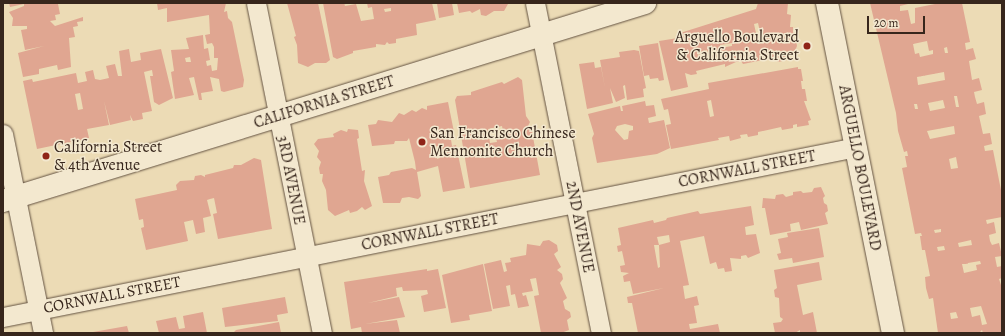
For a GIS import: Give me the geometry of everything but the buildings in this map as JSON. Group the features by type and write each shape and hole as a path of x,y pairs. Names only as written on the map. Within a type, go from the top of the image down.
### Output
{"main road":[{"name":"CALIFORNIA STREET","path":"9,199 645,3"},
{"name":"ARGUELLO BOULEVARD","path":"827,3 893,333"}],"street":[{"name":"3RD AVENUE","path":"256,3 322,333"},
{"name":"2ND AVENUE","path":"535,3 601,333"},
{"path":"3,134 9,199 43,333"},
{"name":"CORNWALL STREET","path":"3,317 856,147"}],"place":[{"name":"Arguello Boulevard & California Street","path":"807,46"},
{"name":"San Francisco Chinese Mennonite Church","path":"422,142"},
{"name":"California Street & 4th Avenue","path":"46,156"}]}
